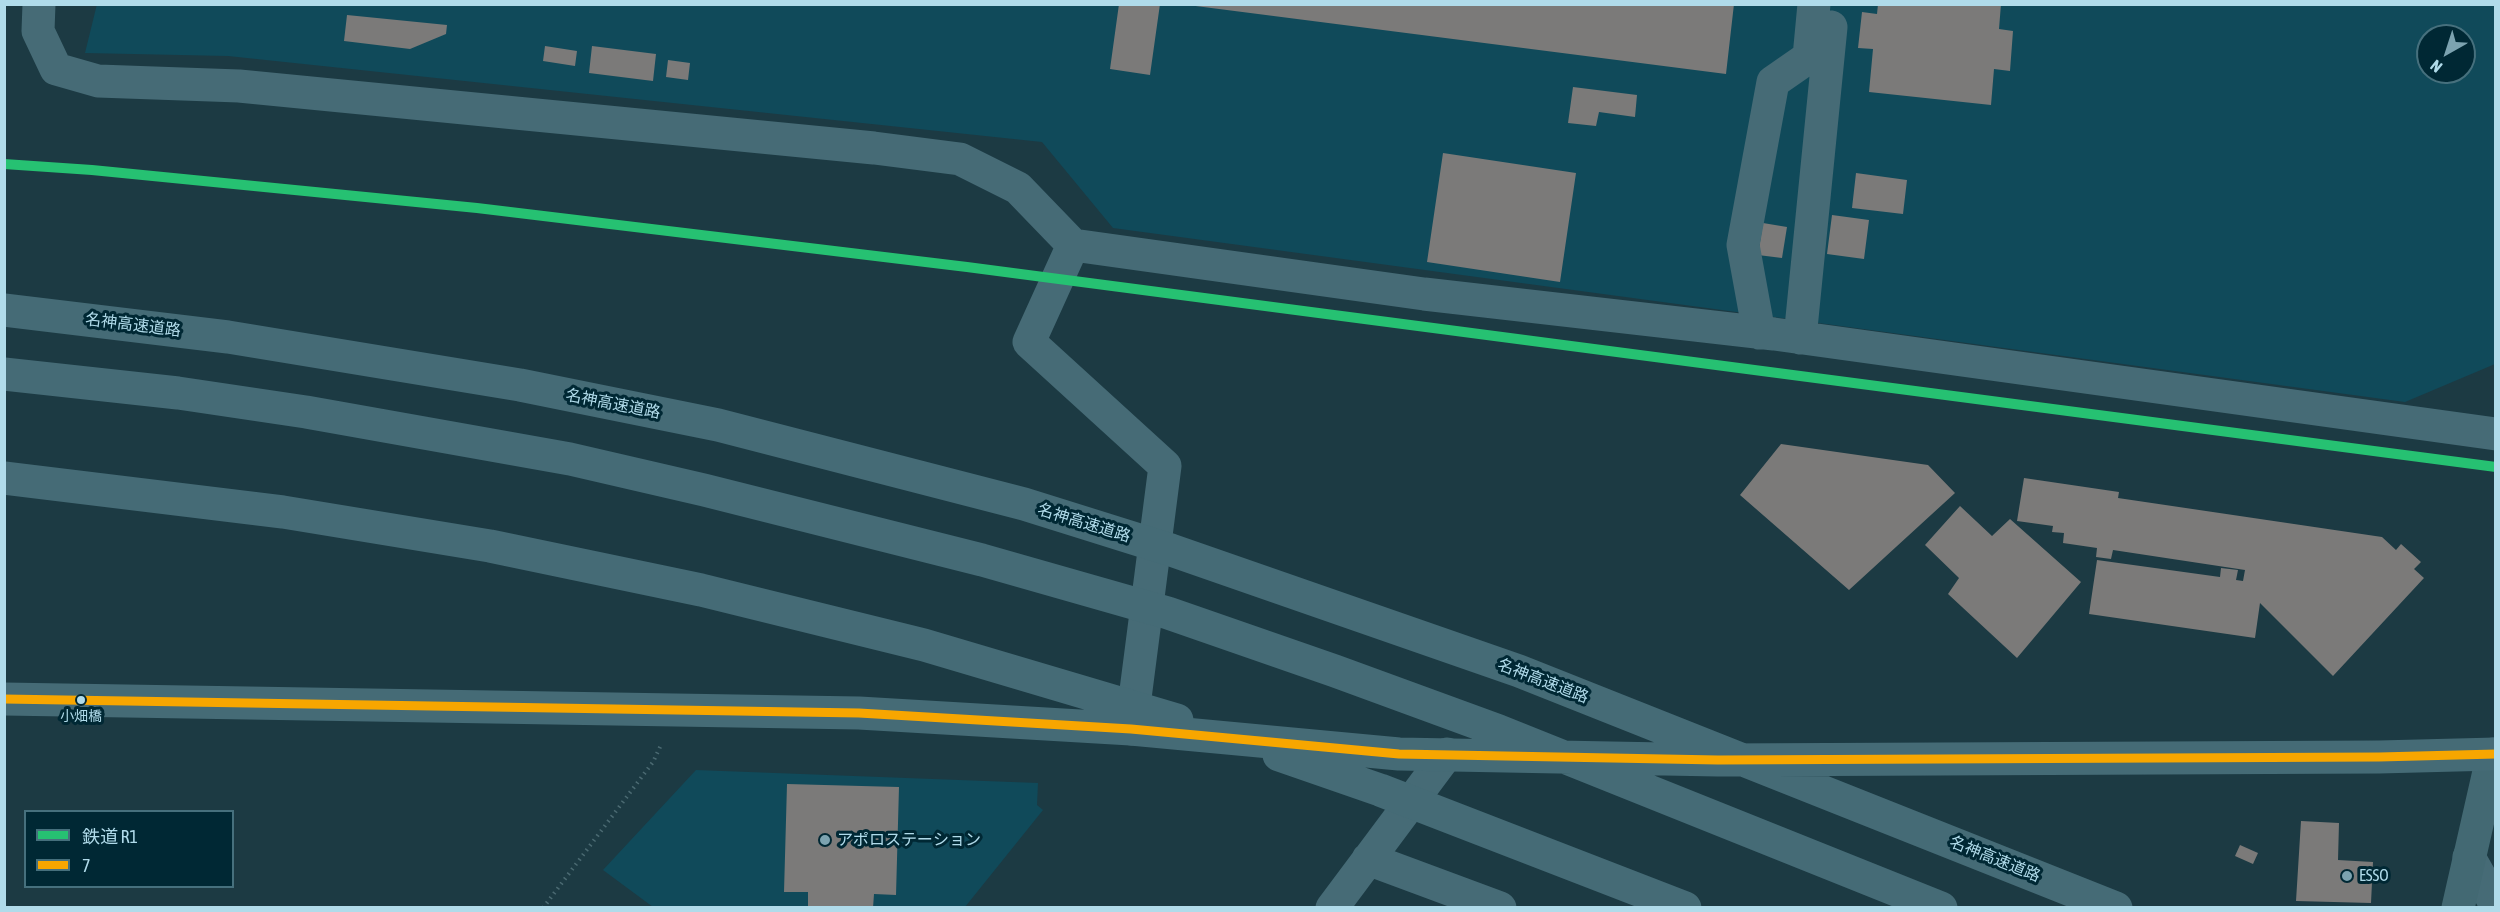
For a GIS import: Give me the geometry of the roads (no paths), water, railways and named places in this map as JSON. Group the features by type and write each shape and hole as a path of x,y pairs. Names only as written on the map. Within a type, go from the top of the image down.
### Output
{"highway":[{"name":"名神高速道路","path":"4,309 228,337 520,385 718,425 1024,504 1193,557 1519,671 2116,908"},
{"path":"4,374 178,393 570,459 982,560 1168,613 1346,675 1510,735 1941,908"},
{"path":"4,478 283,512 490,546 702,590 913,642 1173,718 1380,790 1685,908"},
{"path":"4,699 859,713 1131,729 1399,754 1718,760 2379,757 2495,746"},
{"path":"2044,879 2133,908"}],"main road":[{"path":"2458,908 2495,746"}],"street":[{"path":"39,4 38,32 56,69 98,81 239,86 874,148 960,159 1018,188 1073,245 1424,294 1800,338 2496,434"},
{"path":"1759,333 1743,245 1773,82 1809,57 1814,4"},
{"path":"1800,338 1833,4"},
{"path":"1073,245 1029,342 1165,466 1131,729"},
{"path":"1332,908 1447,754"},
{"path":"2469,857 2496,905"},
{"path":"1368,859 1500,908"}],"rail line":[{"name":"R1","path":"4,164 92,170 477,208 967,267 2496,467"}],"place":[{"name":"小畑橋","path":"81,700"},
{"name":"アポロステーション","path":"825,840"},
{"name":"ESSO","path":"2347,876"}]}
